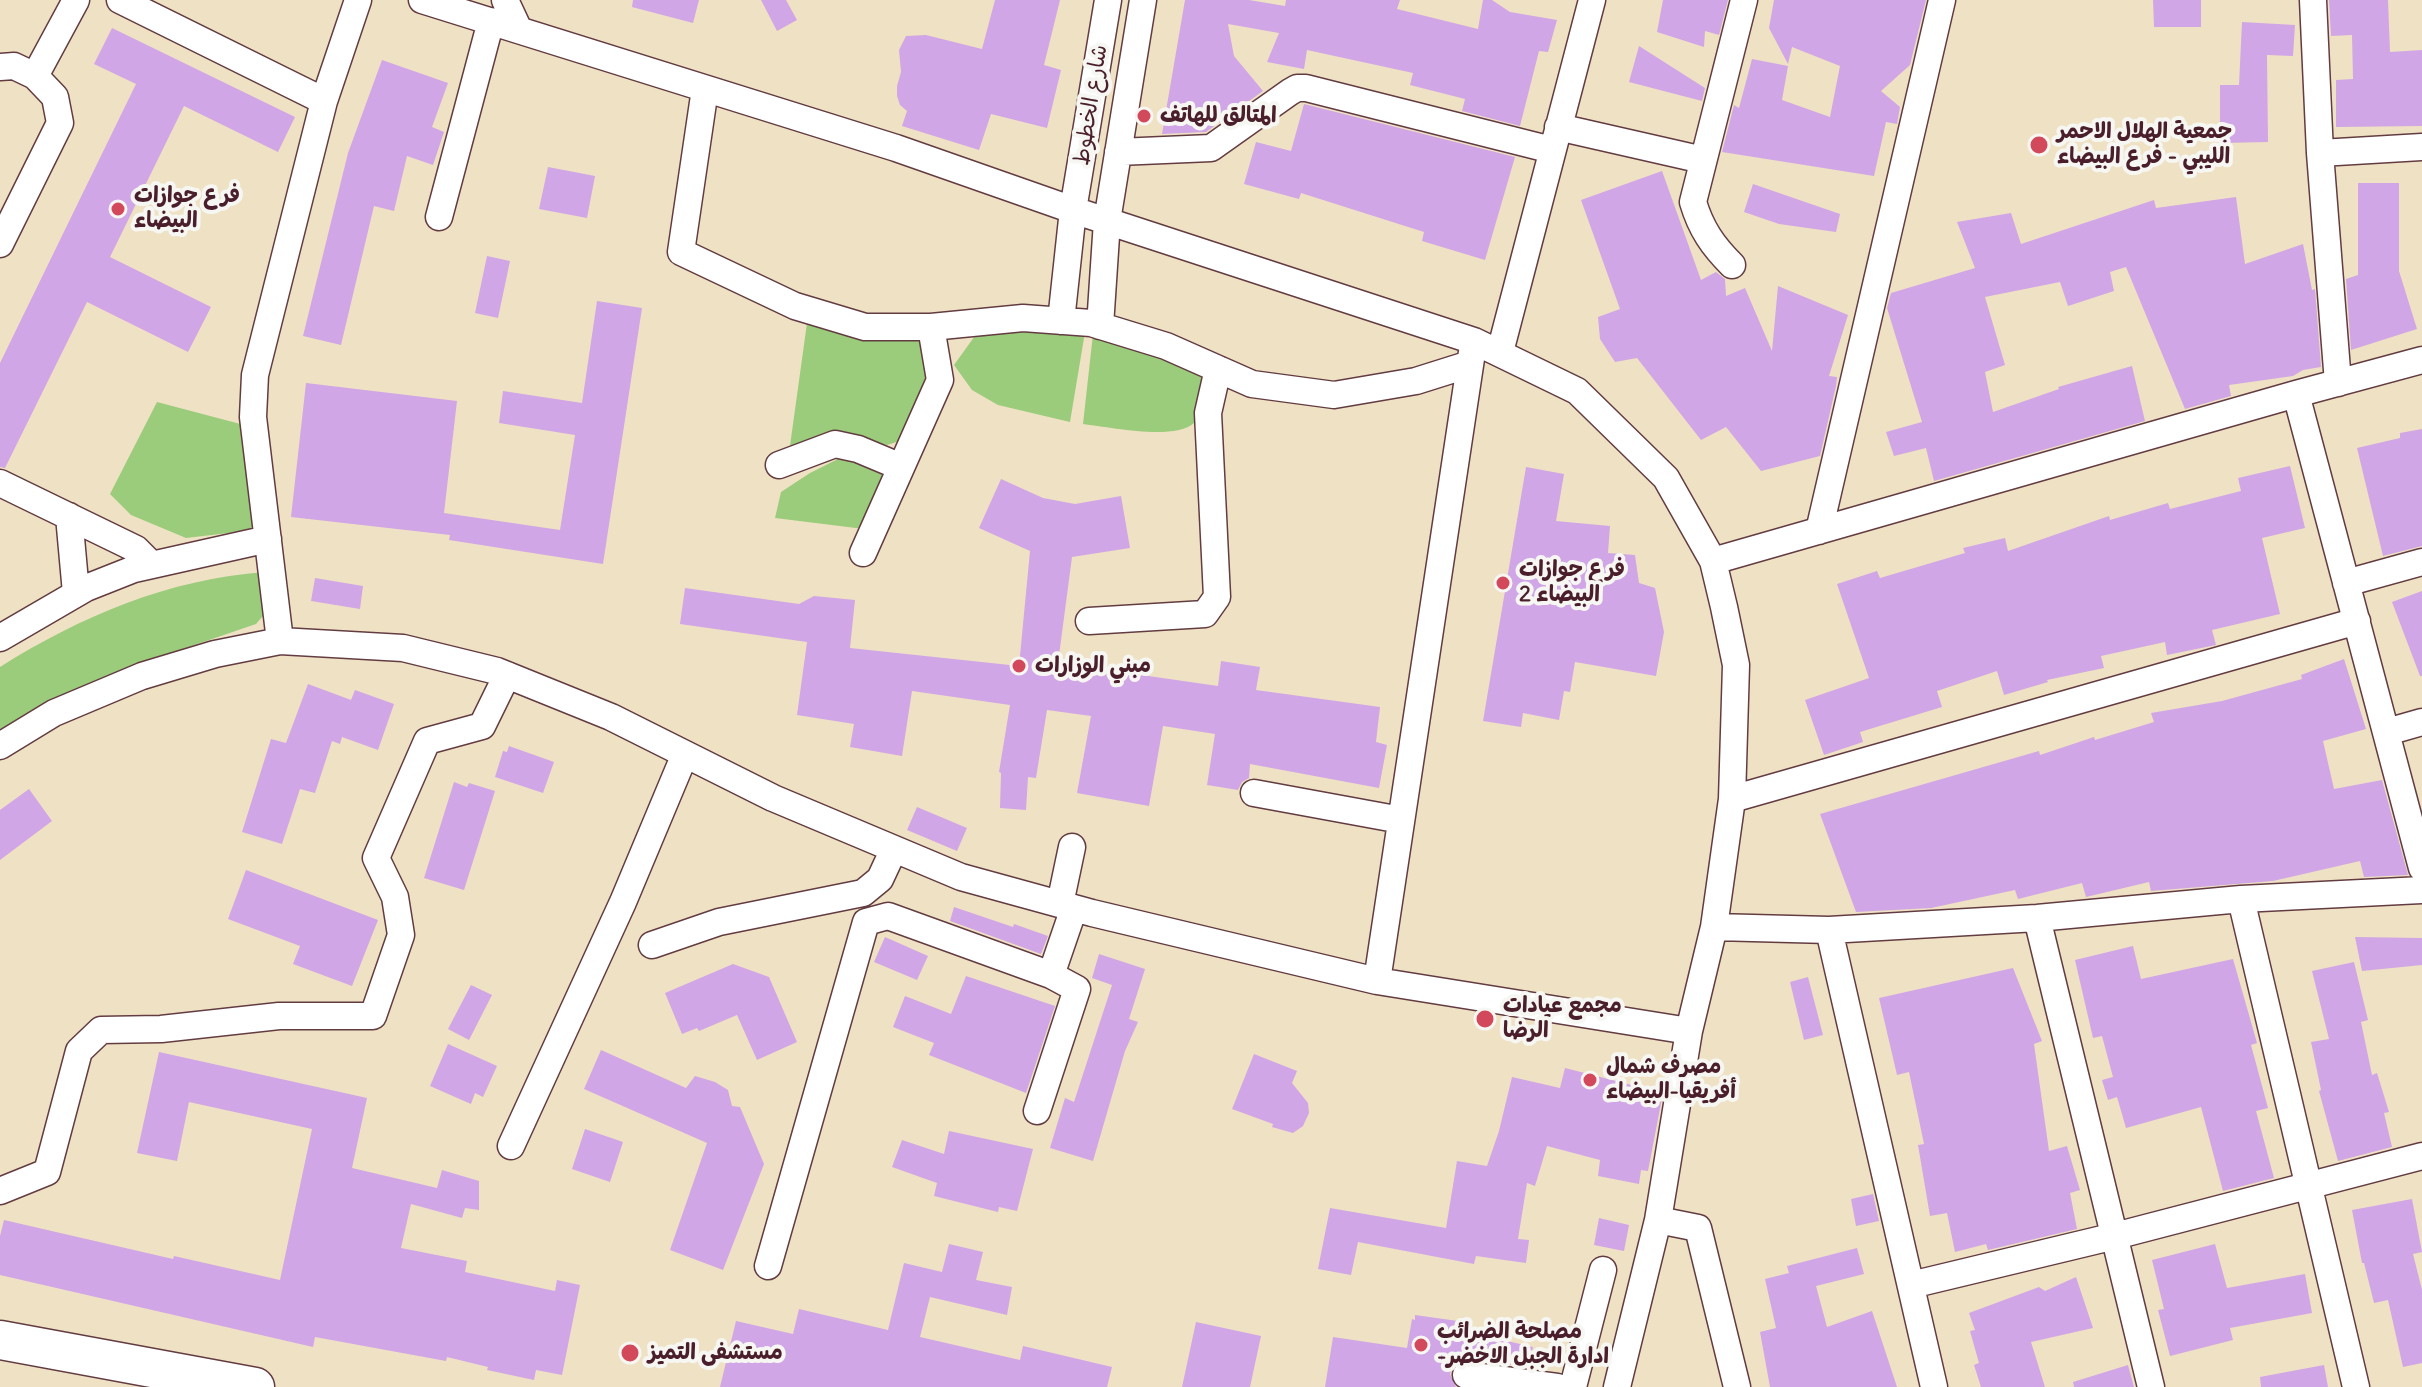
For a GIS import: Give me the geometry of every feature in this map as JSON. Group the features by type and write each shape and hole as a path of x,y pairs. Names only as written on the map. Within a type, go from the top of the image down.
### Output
{"highway":[{"path":"0,1340 255,1387"}],"street":[{"path":"35,76 76,0"},
{"path":"120,0 324,101"},
{"path":"280,641 253,417 255,375 324,101 358,0"},
{"path":"422,0 476,8 519,30 896,148 1472,352 1500,352 1577,391 1666,478 1713,561 1736,665 1732,799 1714,927 1689,1031 1658,1220 1617,1387"},
{"name":"شارع الخطوط","path":"1061,321 1073,210 1108,0"},
{"name":"شارع الخطوط","path":"1100,326 1107,221 1143,0"},
{"path":"1500,352 1592,0"},
{"path":"1732,265 1710,243 1698,221 1693,202 1744,0"},
{"path":"1819,531 1942,0"},
{"path":"2313,0 2320,153 2338,383"},
{"path":"439,217 476,8"},
{"path":"0,67 14,66 35,76 55,97 60,123 0,244"},
{"path":"1118,152 1211,148 1290,92 1306,88 1555,139 1703,160"},
{"path":"705,89 681,252 795,306 865,327 931,327 1023,318 1100,326 1166,346 1252,384 1334,395 1416,381 1472,352"},
{"path":"2320,153 2422,147"},
{"path":"863,553 940,380 931,327"},
{"path":"1377,981 1472,352"},
{"path":"1713,561 2422,360"},
{"path":"1089,621 1205,614 1217,597 1208,413 1218,369"},
{"path":"2296,394 2422,868"},
{"path":"779,465 835,444 858,449 901,467"},
{"path":"0,483 136,549 152,565"},
{"path":"69,516 76,593"},
{"path":"0,638 76,593 134,569 268,539"},
{"path":"2346,583 2422,562"},
{"path":"1732,799 2357,621"},
{"path":"0,746 54,713 142,676 215,654 280,641 403,648 507,675 611,717 773,798 961,877 1067,906 1377,981 1689,1031"},
{"path":"0,1191 47,1172 79,1051 101,1030 161,1029 279,1016 373,1016 401,935 395,897 376,858 427,741 482,726 507,675"},
{"path":"2387,732 2422,722"},
{"path":"511,1146 623,902 685,754"},
{"path":"1254,793 1401,820"},
{"path":"1051,975 1067,906 1072,847"},
{"path":"652,945 719,922 863,893 880,879 894,849"},
{"path":"1714,927 1829,930 2037,918 2241,899 2422,890"},
{"path":"2241,899 2356,1387"},
{"path":"768,1266 866,922 888,916 1051,975 1077,989 1037,1111"},
{"path":"2037,918 2151,1387"},
{"path":"1829,930 1934,1387"},
{"path":"1911,1285 2115,1236 2422,1156"},
{"path":"1658,1220 1698,1228 1737,1387"},
{"path":"1573,1387 1603,1270"},
{"path":"1466,1375 1557,1387"}],"green space":[{"path":"807,323 923,339 932,398 906,439 887,445 847,436 789,453"},
{"path":"1053,329 1085,332 1070,422 998,405 972,390 954,365 977,333"},
{"path":"1093,334 1195,362 1212,390 1205,408 1194,423 1185,428 1157,432 1083,424"},
{"path":"157,402 248,426 262,520 246,531 186,538 131,515 110,494"},
{"path":"844,456 877,464 888,483 872,530 775,518 781,492"},
{"path":"265,572 268,610 256,624 127,668 65,696 0,735 0,667 62,632 127,603 194,583"}],"building":[{"path":"633,0 699,0 693,23 632,7"},
{"path":"761,0 786,0 797,20 777,31"},
{"path":"995,0 1060,0 1044,65 1061,70 1047,128 991,114 979,150 902,126 907,111 900,105 897,86 901,72 899,50 906,36 926,35 982,49"},
{"path":"1185,0 1249,0 1285,6 1286,0 1400,0 1397,9 1478,29 1483,0 1492,0 1510,12 1557,20 1548,52 1539,51 1520,126 1462,111 1465,99 1410,85 1413,73 1307,50 1304,69 1267,62 1279,33 1228,24 1234,56 1263,91 1206,132 1162,134"},
{"path":"1663,0 1728,0 1719,35 1705,31 1704,47 1657,32"},
{"path":"1774,0 1926,0 1910,65 1881,91 1900,107 1897,124 1886,122 1874,176 1722,152 1734,105 1739,108 1752,59 1788,66 1782,100 1830,117 1840,66 1792,47 1788,64 1769,28"},
{"path":"2153,0 2201,0 2201,27 2154,27"},
{"path":"2329,0 2388,0 2390,52 2422,50 2422,126 2336,127 2336,80 2353,79 2352,35 2331,36"},
{"path":"2242,22 2295,25 2293,56 2267,55 2268,142 2220,143 2220,85 2239,85"},
{"path":"112,28 295,117 278,152 184,106 110,257 211,307 188,352 87,302 5,468 0,467 0,363 136,84 94,64"},
{"path":"1639,46 1705,88 1702,101 1629,82"},
{"path":"382,60 448,83 432,127 444,132 433,165 407,156 394,211 374,206 341,345 303,336 348,153"},
{"path":"1304,104 1515,157 1485,260 1422,241 1424,232 1301,193 1299,199 1244,184 1256,142 1291,151"},
{"path":"548,167 595,176 587,218 539,209"},
{"path":"1662,171 1701,280 1716,272 1725,279 1726,296 1745,288 1772,351 1778,286 1848,315 1829,376 1837,377 1836,386 1820,456 1761,471 1726,427 1701,440 1637,358 1615,362 1600,339 1598,317 1620,309 1581,200"},
{"path":"2358,183 2399,183 2399,271 2417,329 2351,350 2346,279 2358,275"},
{"path":"1753,184 1840,214 1836,232 1779,224 1744,212"},
{"path":"2236,197 2245,264 2303,244 2312,290 2315,289 2321,367 2303,370 2293,376 2229,385 2231,396 2185,409 2126,267 2110,272 2114,291 2068,306 2060,282 1985,297 2005,365 1985,372 1993,412 2058,387 2132,366 2145,421 1934,481 1926,448 1894,456 1886,432 1922,422 1887,308 1891,293 1975,268 1957,222 2011,213 2021,244 2154,200 2156,208"},
{"path":"487,256 510,261 498,318 475,313"},
{"path":"597,301 642,308 603,564 449,540 450,535 291,517 306,383 457,401 444,513 560,530 575,435 499,423 503,391 582,403"},
{"path":"2422,429 2422,546 2383,556 2357,448 2400,438 2400,433"},
{"path":"2290,466 2305,528 2262,538 2280,614 2212,630 2216,645 2167,655 2165,642 2101,656 2104,668 2047,680 2004,695 1997,671 1937,691 1942,707 1860,732 1863,742 1824,755 1805,700 1869,678 1837,584 1877,571 1880,578 1965,553 1963,548 2005,538 2008,551 2109,516 2110,520 2168,503 2170,509 2241,491 2238,478"},
{"path":"1526,467 1564,474 1556,521 1610,526 1608,553 1635,555 1639,583 1655,588 1664,632 1656,676 1575,662 1570,692 1564,691 1559,720 1523,713 1521,727 1483,721"},
{"path":"1001,479 1043,498 1075,504 1121,496 1130,548 1072,557 1058,663 1218,686 1221,661 1260,667 1256,690 1380,707 1376,742 1387,745 1379,788 1250,764 1249,778 1242,782 1238,790 1207,785 1215,734 1163,726 1149,806 1077,793 1091,716 1047,710 1036,778 1028,777 1026,810 1000,808 999,772 1010,705 912,691 902,756 850,747 854,724 797,715 807,642 680,624 685,588 799,604 814,596 855,600 850,648 1019,666 1030,551 979,528"},
{"path":"315,578 363,586 360,609 311,601"},
{"path":"2422,591 2422,676 2420,676 2392,602"},
{"path":"2344,659 2366,729 2323,741 2334,789 2382,780 2408,875 2364,877 2360,861 2273,881 2151,891 2149,882 2086,897 2082,883 2018,899 2015,890 1931,908 1856,912 1820,814 2039,751 2040,755 2154,722 2151,713 2222,701 2302,679 2301,675"},
{"path":"308,684 351,700 355,690 394,704 378,750 342,737 340,744 332,741 315,793 300,789 282,844 242,832 271,739 286,743"},
{"path":"509,746 554,762 543,793 495,777 503,751 507,752"},
{"path":"454,782 495,791 464,890 424,878"},
{"path":"29,789 52,821 0,860 0,810"},
{"path":"917,807 967,828 957,851 907,830"},
{"path":"246,870 378,920 352,986 293,964 300,946 228,919"},
{"path":"954,907 1048,936 1041,954 950,921"},
{"path":"885,937 928,956 917,980 874,962"},
{"path":"2355,937 2422,938 2422,965 2362,971"},
{"path":"2133,946 2141,979 2233,959 2257,1043 2251,1045 2268,1108 2256,1111 2274,1178 2223,1191 2201,1107 2126,1128 2117,1097 2108,1100 2102,1080 2113,1077 2102,1036 2093,1038 2075,960"},
{"path":"1099,954 1145,969 1129,1019 1138,1022 1125,1051 1093,1161 1050,1148 1065,1098 1074,1102 1112,985 1092,978"},
{"path":"2354,962 2368,1020 2361,1022 2372,1075 2377,1073 2389,1112 2384,1113 2392,1147 2338,1161 2319,1091 2311,1042 2329,1039 2312,971"},
{"path":"733,964 769,977 797,1042 757,1060 737,1015 699,1031 697,1028 682,1034 665,993"},
{"path":"2013,968 2042,1041 2034,1044 2049,1151 2067,1146 2080,1190 2070,1193 2077,1229 1988,1250 1986,1244 1955,1252 1947,1213 1930,1216 1918,1145 1924,1144 1909,1072 1897,1075 1879,998"},
{"path":"966,976 1055,1006 1026,1093 929,1055 934,1043 893,1027 905,996 951,1014"},
{"path":"1808,977 1823,1035 1804,1040 1790,982"},
{"path":"471,985 492,995 469,1040 448,1029"},
{"path":"448,1044 497,1066 483,1097 475,1093 471,1104 430,1086"},
{"path":"601,1050 686,1088 695,1076 715,1082 728,1090 732,1106 740,1107 764,1164 723,1270 670,1250 707,1143 584,1089"},
{"path":"159,1052 367,1098 352,1168 437,1188 442,1170 479,1181 479,1210 465,1208 462,1218 411,1204 401,1248 467,1261 465,1272 555,1291 557,1280 580,1285 562,1375 536,1370 534,1380 447,1357 446,1361 315,1337 313,1347 0,1275 0,1236 4,1220 280,1280 312,1129 189,1102 177,1161 137,1153"},
{"path":"1254,1054 1297,1071 1292,1083 1308,1103 1309,1113 1303,1126 1293,1133 1232,1109"},
{"path":"1565,1068 1663,1093 1648,1171 1641,1170 1639,1184 1598,1176 1600,1160 1547,1146 1535,1186 1527,1183 1518,1239 1529,1240 1526,1263 1476,1256 1474,1264 1358,1242 1351,1275 1318,1269 1330,1208 1446,1228 1457,1161 1487,1166 1512,1077 1560,1088"},
{"path":"585,1129 623,1142 610,1182 572,1169"},
{"path":"949,1131 1033,1149 1017,1211 999,1207 998,1212 934,1196 937,1183 892,1167 902,1140 944,1154"},
{"path":"1873,1194 1879,1221 1856,1226 1851,1199"},
{"path":"2412,1199 2422,1252 2413,1254 2422,1290 2422,1363 2403,1367 2388,1300 2374,1303 2362,1263 2352,1210"},
{"path":"1599,1218 1629,1225 1624,1251 1594,1245"},
{"path":"949,1244 983,1252 976,1280 1012,1287 1007,1315 930,1297 920,1337 1020,1360 1023,1346 1112,1367 1107,1387 720,1387 736,1321 793,1334 799,1309 888,1330 904,1263 942,1272"},
{"path":"2215,1244 2227,1288 2305,1274 2312,1313 2230,1328 2233,1340 2170,1356 2158,1310 2164,1309 2152,1260"},
{"path":"1857,1248 1864,1274 1816,1286 1827,1327 1872,1311 1897,1387 1770,1387 1760,1332 1776,1328 1765,1279 1789,1273 1787,1266"},
{"path":"2076,1277 2093,1328 2031,1342 2045,1387 1981,1387 1974,1365 1979,1363 1970,1331 1975,1330 1969,1313 2039,1287 2045,1291"},
{"path":"1415,1315 1465,1322 1464,1331 1533,1347 1528,1367 1467,1359 1453,1366 1450,1374 1456,1387 1325,1387 1333,1337 1407,1348"},
{"path":"1196,1322 1261,1336 1250,1387 1182,1387"},
{"path":"2128,1365 2134,1387 2074,1387 2073,1382"},
{"path":"2324,1365 2328,1387 2261,1387 2260,1377"}],"place":[{"name":"المتالق للهاتف","path":"1144,116"},
{"name":"جمعية الهلال الاحمر الليبي - فرع البيضاء","path":"2039,145"},
{"name":"فرع جوازات البيضاء","path":"118,209"},
{"name":"فرع جوازات البيضاء 2","path":"1503,583"},
{"name":"مبني الوزارات","path":"1019,666"},
{"name":"مجمع عيادات الرضا","path":"1485,1019"},
{"name":"مصرف شمال أفريقيا-البيضاء","path":"1590,1080"},
{"name":"مصلحة الضرائب -ادارة الجبل الاخضر","path":"1421,1345"},
{"name":"مستشفى التميز","path":"630,1353"}]}
